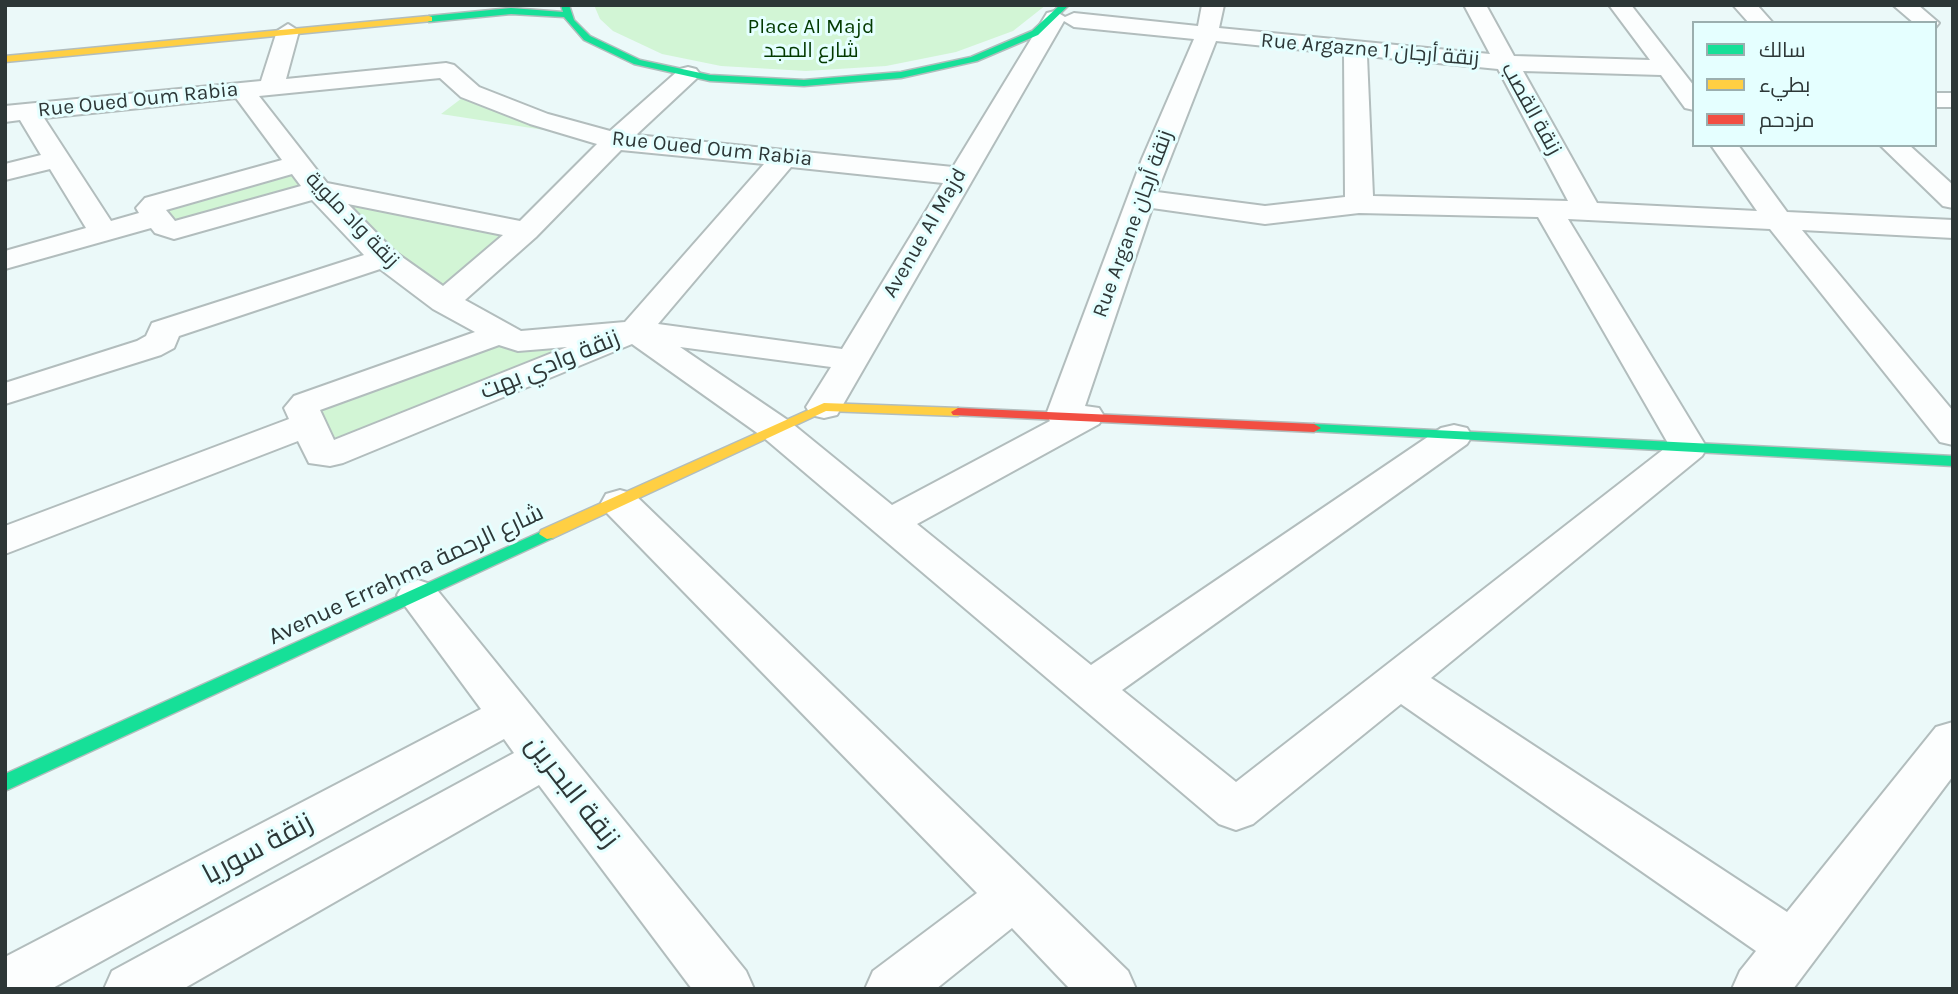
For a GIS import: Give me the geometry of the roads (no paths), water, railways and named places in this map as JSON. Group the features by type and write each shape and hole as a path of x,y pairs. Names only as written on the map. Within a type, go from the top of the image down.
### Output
{"street":[{"path":"511,11 538,5"},
{"name":"Rue Argane زنقة أرجان","path":"1075,415 1155,159 1207,34 1213,5"},
{"name":"زنقة القصب","path":"1475,5 1587,211"},
{"path":"1620,5 1666,68 1691,95"},
{"path":"1744,5 1760,21"},
{"path":"1904,5 1925,21"},
{"path":"5,59 511,11 567,10 580,32 608,51 644,64 688,74 780,83 889,77 984,56 1026,38 1065,14"},
{"name":"Rue Argazne 1 زنقة أرجان","path":"1065,14 1207,34 1505,63 1666,68"},
{"name":"Avenue Al Majd","path":"824,407 1028,61 1065,14"},
{"name":"Rue Oued Oum Rabia","path":"271,87 288,31"},
{"path":"5,42 101,49"},
{"path":"1355,48 1359,204"},
{"name":"Rue Oued Oum Rabia","path":"17,113 446,70 470,92 539,118 615,141 958,176"},
{"path":"444,302 526,231 615,141 688,74"},
{"name":"زنقة واد ملوية","path":"242,90 318,190 384,258 444,302 512,337"},
{"path":"17,113 57,159 103,232"},
{"path":"1725,147 1778,220 1953,434"},
{"path":"1895,147 1953,200"},
{"name":"زنقة وادي بهت","path":"512,337 306,403 302,408 322,455 330,455 635,331 785,157"},
{"path":"5,172 57,159"},
{"path":"298,164 155,204 150,208 168,229 174,230 318,190 526,231"},
{"path":"1142,198 1265,215 1359,204 1548,209 1953,229"},
{"path":"1548,209 1689,448"},
{"path":"5,260 157,217"},
{"path":"5,370 144,326 164,330 384,258"},
{"path":"5,394 149,348 162,341 164,330"},
{"path":"512,337 635,331 851,360"},
{"path":"635,331 776,429 1236,810 1689,448"},
{"path":"824,407 1075,415 1953,461"},
{"name":"Avenue Errahma شارع الرحمة","path":"5,783 620,503 824,407"},
{"path":"889,523 1075,415"},
{"path":"5,541 310,424"},
{"path":"1090,688 1454,436"},
{"path":"620,503 1108,989"},
{"name":"زنقة البحرين","path":"418,594 726,989"},
{"path":"1398,679 1793,946"},
{"name":"زنقة سوريا","path":"5,985 511,713"},
{"path":"1760,989 1949,753"},
{"path":"132,989 346,867 546,758"},
{"path":"893,989 1015,895"}],"park label":[{"name":"Place Al Majd شارع المجد","path":"811,39"}]}
